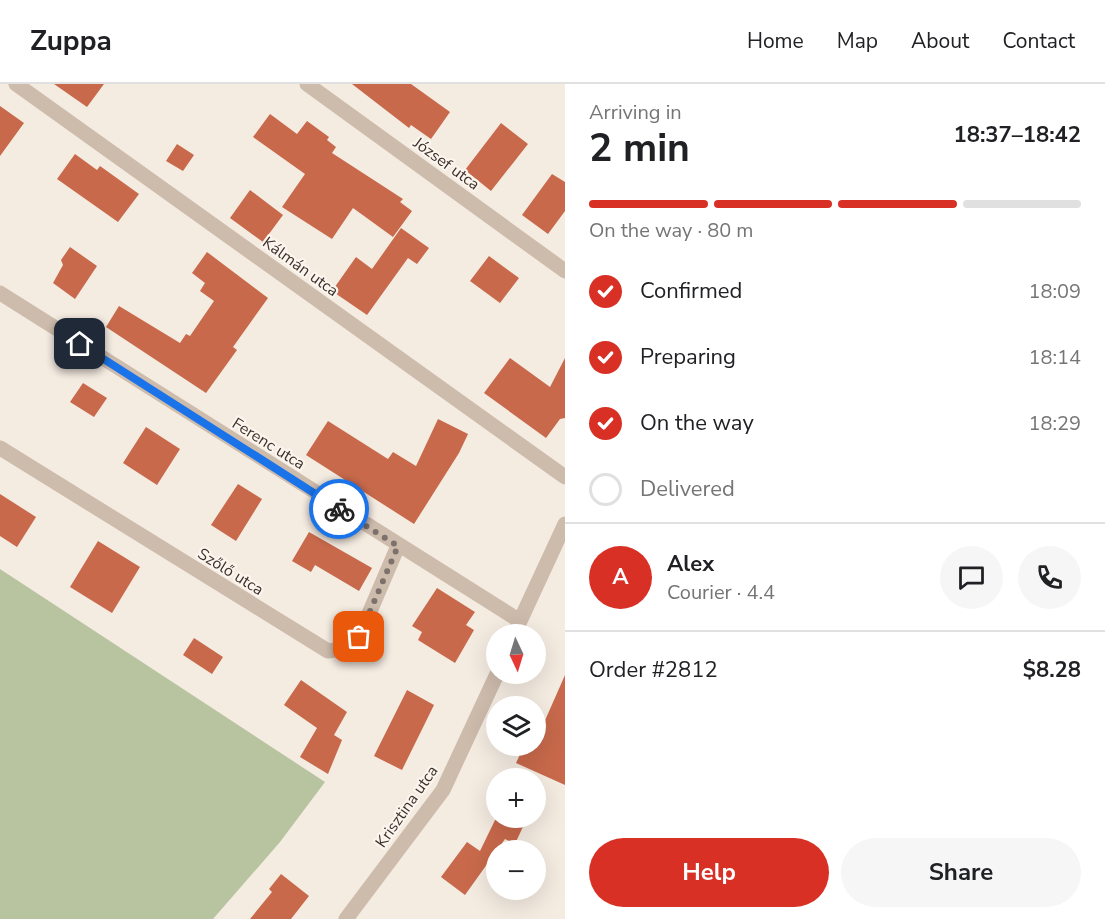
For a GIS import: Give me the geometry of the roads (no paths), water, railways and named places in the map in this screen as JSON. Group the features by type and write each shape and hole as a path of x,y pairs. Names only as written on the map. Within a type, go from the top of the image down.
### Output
{"street":[{"name":"Kálmán utca","path":"16,84 565,477"},
{"name":"József utca","path":"307,84 565,271"},
{"name":"Ferenc utca","path":"0,293 398,546 511,624"},
{"name":"Szőlő utca","path":"0,448 328,651 350,648 359,637 398,546"},
{"path":"519,624 565,524"},
{"name":"Krisztina utca","path":"346,919 443,790 492,684"}]}
